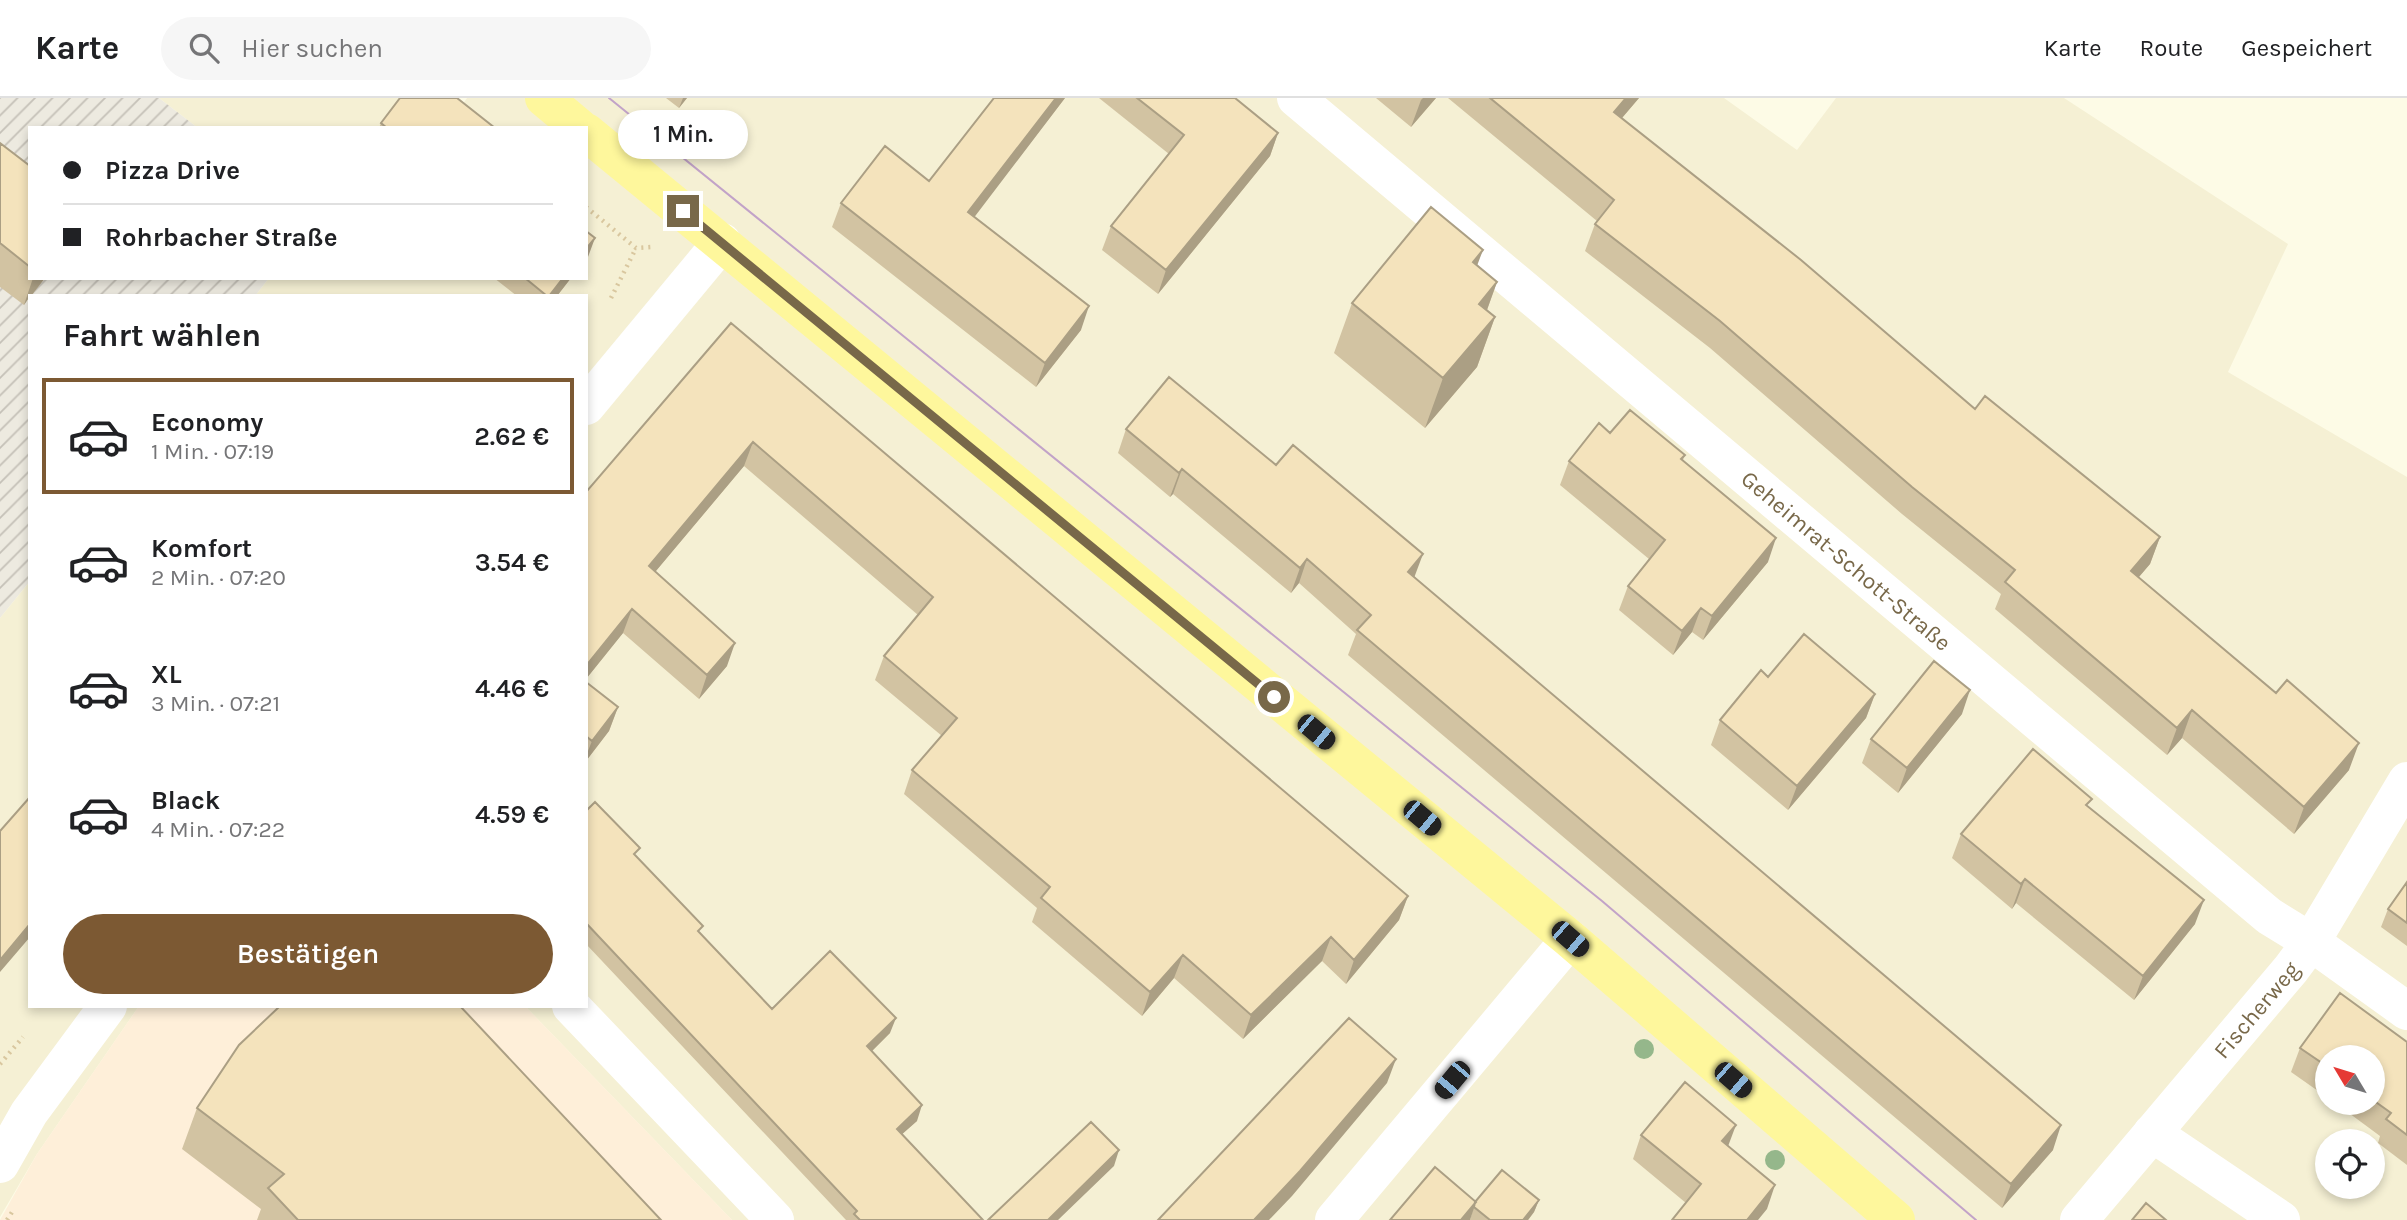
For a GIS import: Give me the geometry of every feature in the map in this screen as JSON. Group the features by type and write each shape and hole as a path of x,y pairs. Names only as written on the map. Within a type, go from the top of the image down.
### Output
{"main road":[{"path":"544,98 578,126"},
{"path":"588,134 1570,939 1896,1220"}],"street":[{"name":"Geheimrat-Schott-Straße","path":"1296,98 2269,916 2311,942 2407,1011"},
{"path":"588,404 722,242"},
{"name":"Fischerweg","path":"2079,1220 2311,942 2407,781"},
{"path":"1334,1220 1570,939"},
{"path":"0,1164 24,1122 107,1008"},
{"path":"573,1008 775,1220"},
{"path":"2152,1133 2281,1220"}],"path":[{"path":"588,209 636,248"}],"shaded area":[{"path":"0,98 159,98 195,126 28,126 28,280 267,280 257,294 28,294 28,583 0,618"},
{"path":"159,98 439,98 457,112 467,98 1724,98 1797,150 1836,98 2064,98 2288,244 2228,372 2407,477 2407,1220 732,1220 527,1008 588,1008 588,294 257,294 267,280 588,280 588,126 195,126"},
{"path":"28,583 28,1008 138,1008 37,1154 0,1217 0,618"},
{"path":"138,1008 527,1008 732,1220 0,1220 37,1154"}],"building":[{"path":"400,98 457,98 492,126 385,126 381,123"},
{"path":"994,98 1056,98 968,212 1089,306 1045,363 841,203 885,146 929,181"},
{"path":"1137,98 1235,98 1278,133 1166,270 1111,226 1184,135"},
{"path":"1490,98 1626,98 1614,112 1801,260 1975,409 1985,396 2160,537 2131,571 2276,693 2287,680 2359,743 2304,807 2192,710 2177,728 2005,582 2015,570 1912,487 1720,321 1595,224 1614,200"},
{"path":"0,143 28,164 28,265 0,243"},
{"path":"1431,207 1483,250 1473,262 1497,282 1479,304 1495,317 1443,378 1352,303"},
{"path":"588,233 595,238 588,247"},
{"path":"527,280 561,280 551,294 545,294"},
{"path":"731,323 1408,896 1354,960 1331,937 1251,1015 1183,955 1150,992 1041,898 1050,887 912,770 957,718 884,656 933,597 753,442 649,566 735,643 707,675 632,609 588,664 588,490"},
{"path":"1169,377 1276,465 1293,445 1423,554 1408,572 2061,1125 2011,1184 1357,630 1371,615 1307,559 1300,568 1182,469 1179,473 1126,429"},
{"path":"1630,410 1685,455 1681,459 1776,538 1712,616 1701,608 1682,631 1628,586 1665,540 1569,461 1599,423 1610,433"},
{"path":"1804,634 1875,694 1797,786 1720,720 1761,670 1768,677"},
{"path":"1934,661 1970,690 1907,768 1871,739"},
{"path":"588,684 618,707 592,741 588,738"},
{"path":"2033,749 2092,799 2086,805 2204,900 2143,976 2025,879 2021,884 1961,834"},
{"path":"28,799 28,926 0,960 0,831"},
{"path":"595,802 640,848 634,854 703,926 698,931 772,1009 830,951 896,1018 867,1046 922,1105 897,1129 983,1220 860,1220 854,1214 857,1211 588,925 588,809"},
{"path":"2407,882 2407,923 2388,909"},
{"path":"2340,993 2407,1042 2407,1135 2386,1119 2391,1113 2385,1109 2385,1045 2315,1045 2315,1058 2300,1048"},
{"path":"278,1008 462,1008 661,1220 298,1220 268,1188 284,1174 197,1108 239,1045"},
{"path":"1349,1018 1396,1059 1254,1220 1158,1220"},
{"path":"1685,1082 1736,1125 1722,1141 1775,1185 1747,1220 1672,1220 1701,1184 1641,1135"},
{"path":"1091,1122 1119,1150 1048,1220 988,1220"},
{"path":"1435,1167 1476,1202 1461,1220 1390,1220"},
{"path":"1502,1170 1539,1200 1523,1220 1490,1220 1474,1207 1475,1202"},
{"path":"2146,1203 2166,1220 2132,1220"}],"tram line":[{"path":"609,98 1602,901 1976,1220"}],"route":[{"path":"683,211 1274,697"}]}
